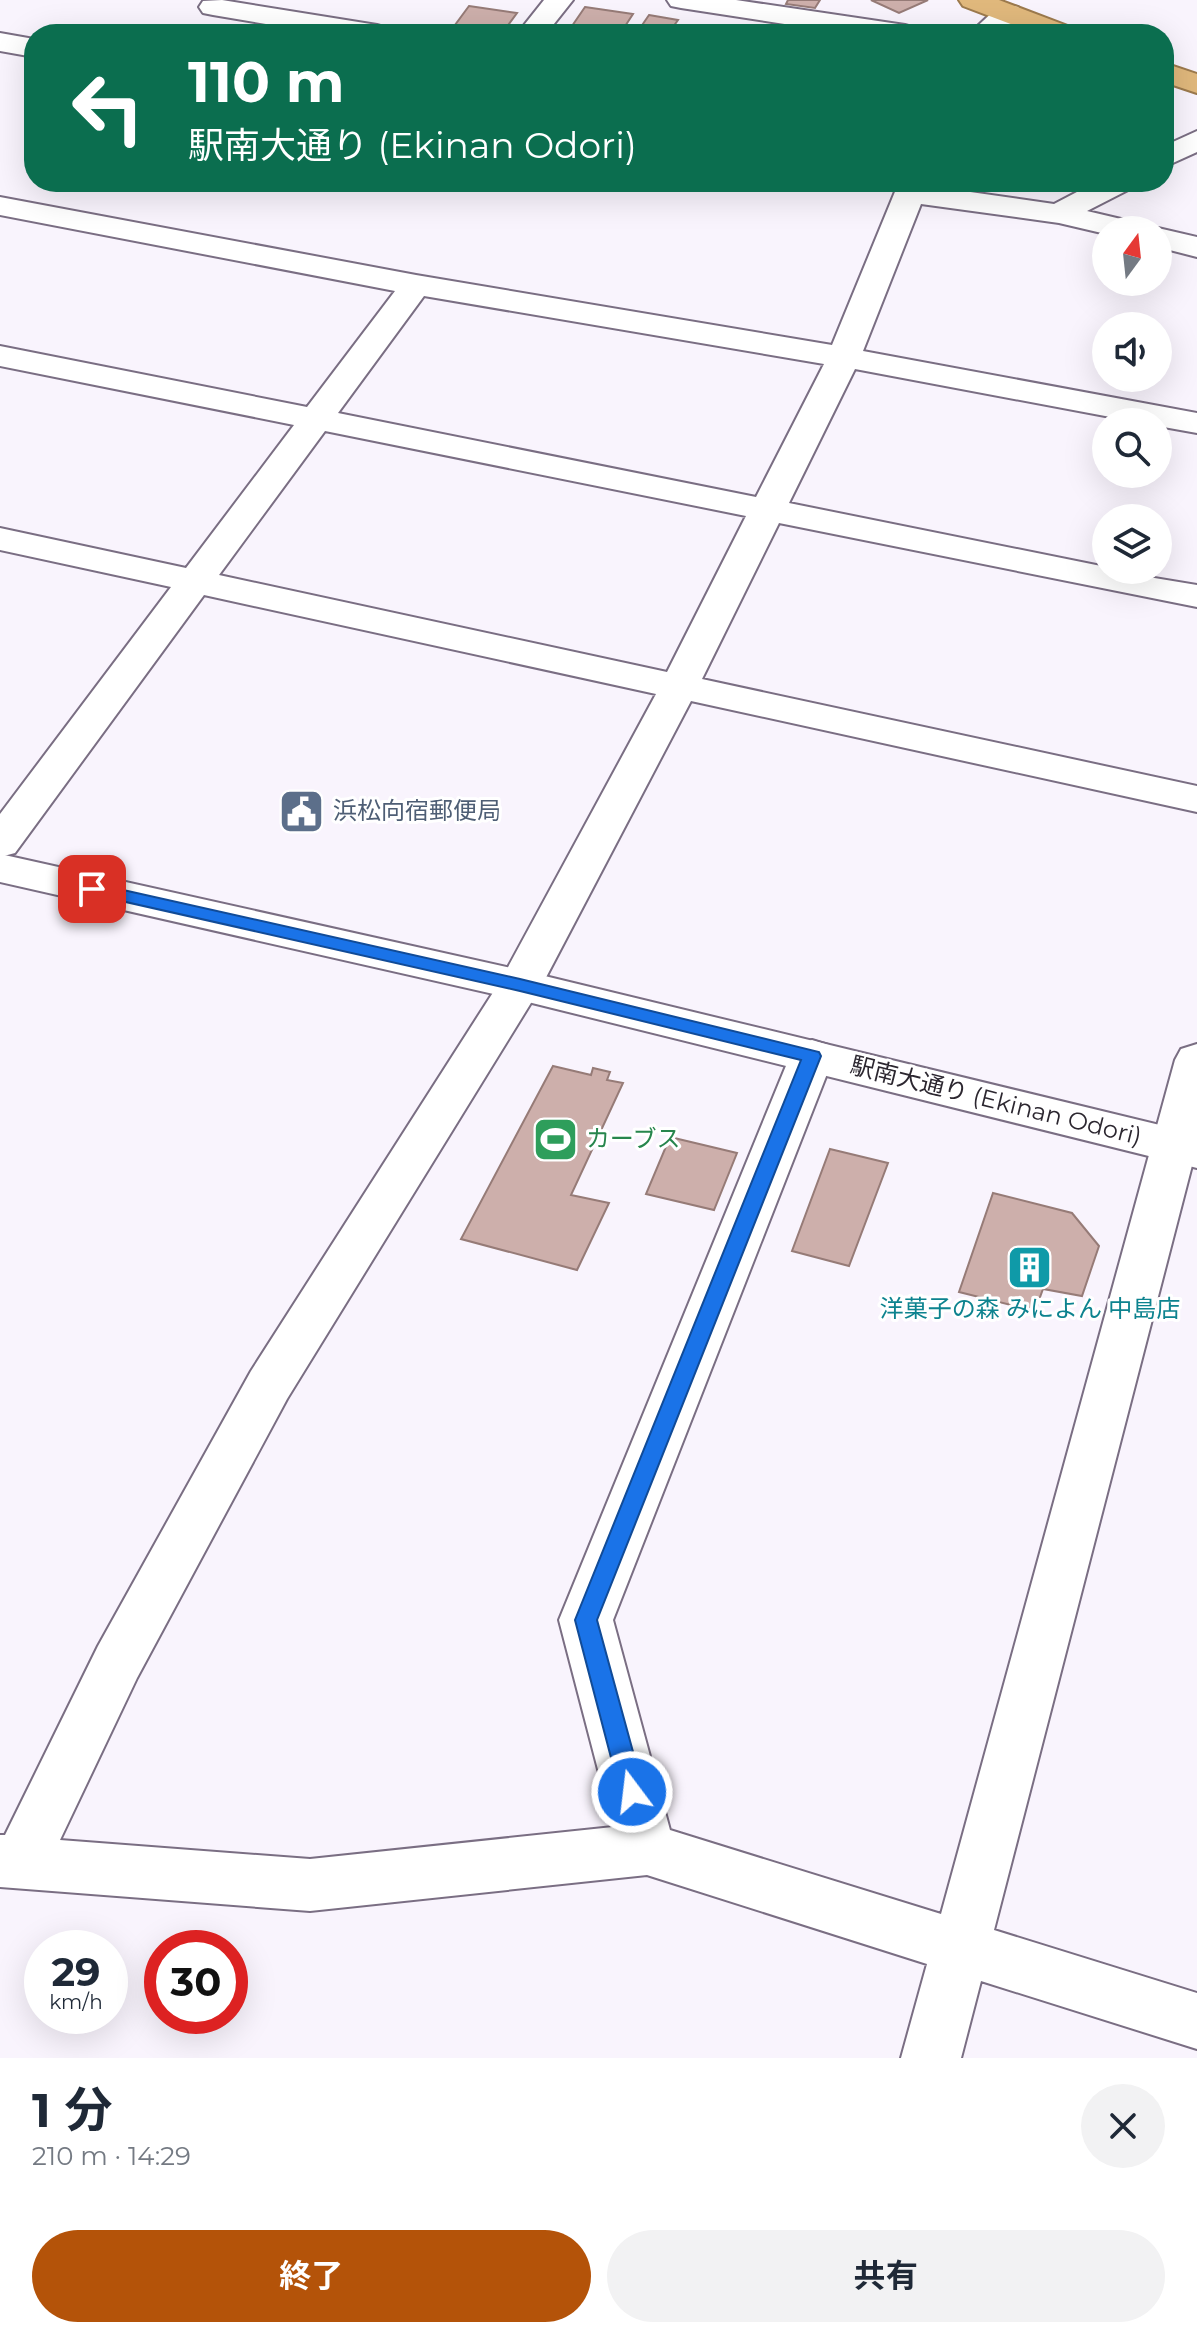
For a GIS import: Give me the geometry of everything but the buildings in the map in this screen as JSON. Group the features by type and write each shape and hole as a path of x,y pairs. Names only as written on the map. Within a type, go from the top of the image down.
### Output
{"highway":[{"path":"973,0 1037,24"},
{"path":"1174,76 1197,84"}],"street":[{"path":"539,24 559,0"},
{"path":"681,0 839,24"},
{"path":"209,11 304,24"},
{"path":"995,24 1008,13"},
{"path":"0,42 24,46"},
{"path":"1174,153 1197,140"},
{"path":"6,215 33,192"},
{"path":"909,192 844,357 680,685 520,985 269,1385 10,1863 310,1885 647,1849 1197,2021"},
{"path":"934,192 1092,222"},
{"path":"1059,214 1100,192"},
{"path":"6,215 844,357 1197,423"},
{"path":"1172,241 1197,247"},
{"path":"0,843 416,285"},
{"path":"0,356 1197,596"},
{"path":"0,539 1197,799"},
{"name":"駅南大通り (Ekinan Odori)","path":"0,868 520,985 1186,1148"},
{"path":"647,1849 586,1620 812,1056"},
{"path":"931,2058 1186,1148 1197,1060"}],"place":[{"name":"浜松向宿郵便局","path":"302,811"},
{"name":"カーブス","path":"555,1139"},
{"name":"洋菓子の森 みによん 中島店","path":"1030,1267"}],"route":[{"path":"92,889 520,985 812,1056 586,1620 632,1792"}]}
